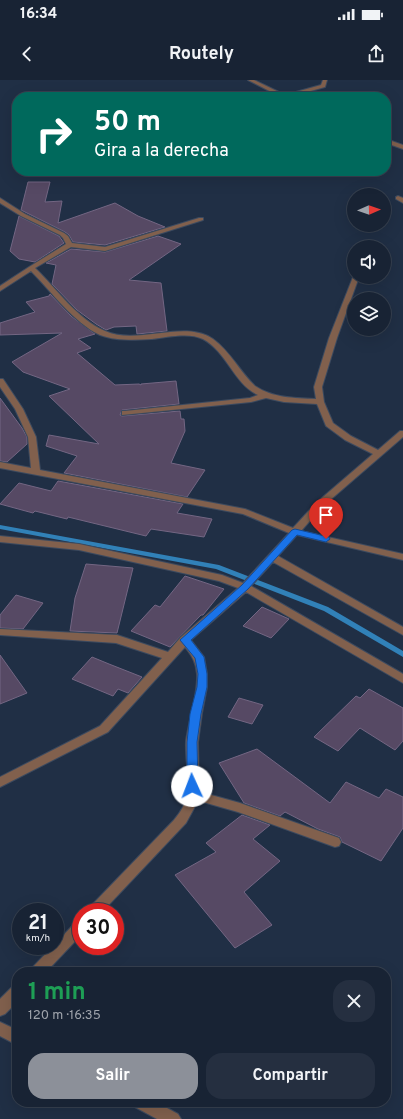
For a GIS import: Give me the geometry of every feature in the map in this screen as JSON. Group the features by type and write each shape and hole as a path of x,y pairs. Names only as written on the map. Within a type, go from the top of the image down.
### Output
{"street":[{"path":"250,80 275,92"},
{"path":"302,92 323,86 325,80"},
{"path":"391,143 403,147"},
{"path":"0,200 23,215 62,234 66,237 70,245"},
{"path":"0,289 31,268 70,245 105,249 201,219"},
{"path":"31,268 94,328 122,337 194,334 203,336 210,340 252,388 278,398 320,402"},
{"path":"353,284 333,338 318,387 320,402 329,424 348,438 378,452"},
{"path":"0,380 19,409 32,437 36,472"},
{"path":"125,413 251,400 267,395"},
{"path":"0,782 104,729 185,640 257,574 318,505 378,452 403,433"},
{"path":"0,465 245,512 295,532 403,557"},
{"path":"0,539 79,547 222,578 245,586 403,679"},
{"path":"272,557 403,632"},
{"path":"0,632 117,639 170,657"},
{"path":"102,903 170,831 180,823 187,814 193,795 192,742 202,687 202,674 199,657 185,640"},
{"path":"193,795 240,808 335,842"},
{"path":"42,967 72,935"},
{"path":"0,1009 12,997"},
{"path":"0,1029 12,1035"},
{"path":"150,1107 173,1119"}],"building":[{"path":"28,182 50,182 45,202 62,201 58,223 115,203 138,216 165,227 105,245 73,242 69,235 65,232 21,210"},
{"path":"19,216 59,236 64,243 35,262 19,259 10,251"},
{"path":"158,236 181,244 129,280 161,283 167,331 137,334 136,326 114,327 106,330 77,310 52,284 56,265 46,263 71,249 105,252"},
{"path":"50,294 71,316 95,334 78,339 91,348 77,353 115,385 141,385 176,381 179,404 122,410 120,415 180,411 181,419 184,419 185,431 171,463 205,470 187,497 64,473 77,456 46,446 49,435 99,444 49,396 70,389 23,372 12,362 62,333 0,335 0,323 35,312 26,302 49,296"},
{"path":"0,398 27,437 27,444 7,462 0,461"},
{"path":"58,481 183,504 177,513 212,519 204,537 151,529 146,536 68,517 67,519 35,511 33,513 0,504 19,483 51,491"},
{"path":"86,564 133,568 117,633 70,631 75,598"},
{"path":"185,576 224,589 203,615 201,615 170,647 131,631 155,605 160,607"},
{"path":"16,595 43,603 23,629 0,628 0,615"},
{"path":"262,607 289,619 271,638 243,626"},
{"path":"0,655 27,693 0,704"},
{"path":"92,657 142,677 128,693 118,689 113,696 72,679"},
{"path":"369,689 403,708 403,741 395,750 360,728 338,751 314,737 356,696 360,698"},
{"path":"239,698 263,705 252,724 228,717"},
{"path":"257,749 330,803 346,782 379,798 386,789 403,797 403,828 381,861 342,842 340,837 318,829 285,812 280,816 244,803 219,763"},
{"path":"242,815 270,825 253,839 280,861 244,892 272,925 235,948 175,875 216,852 206,843"}],"waterway":[{"path":"0,527 217,567 326,609 403,654"}],"route":[{"path":"192,786 192,742 202,687 202,665 199,657 185,640 245,587 295,532 326,539"}]}
